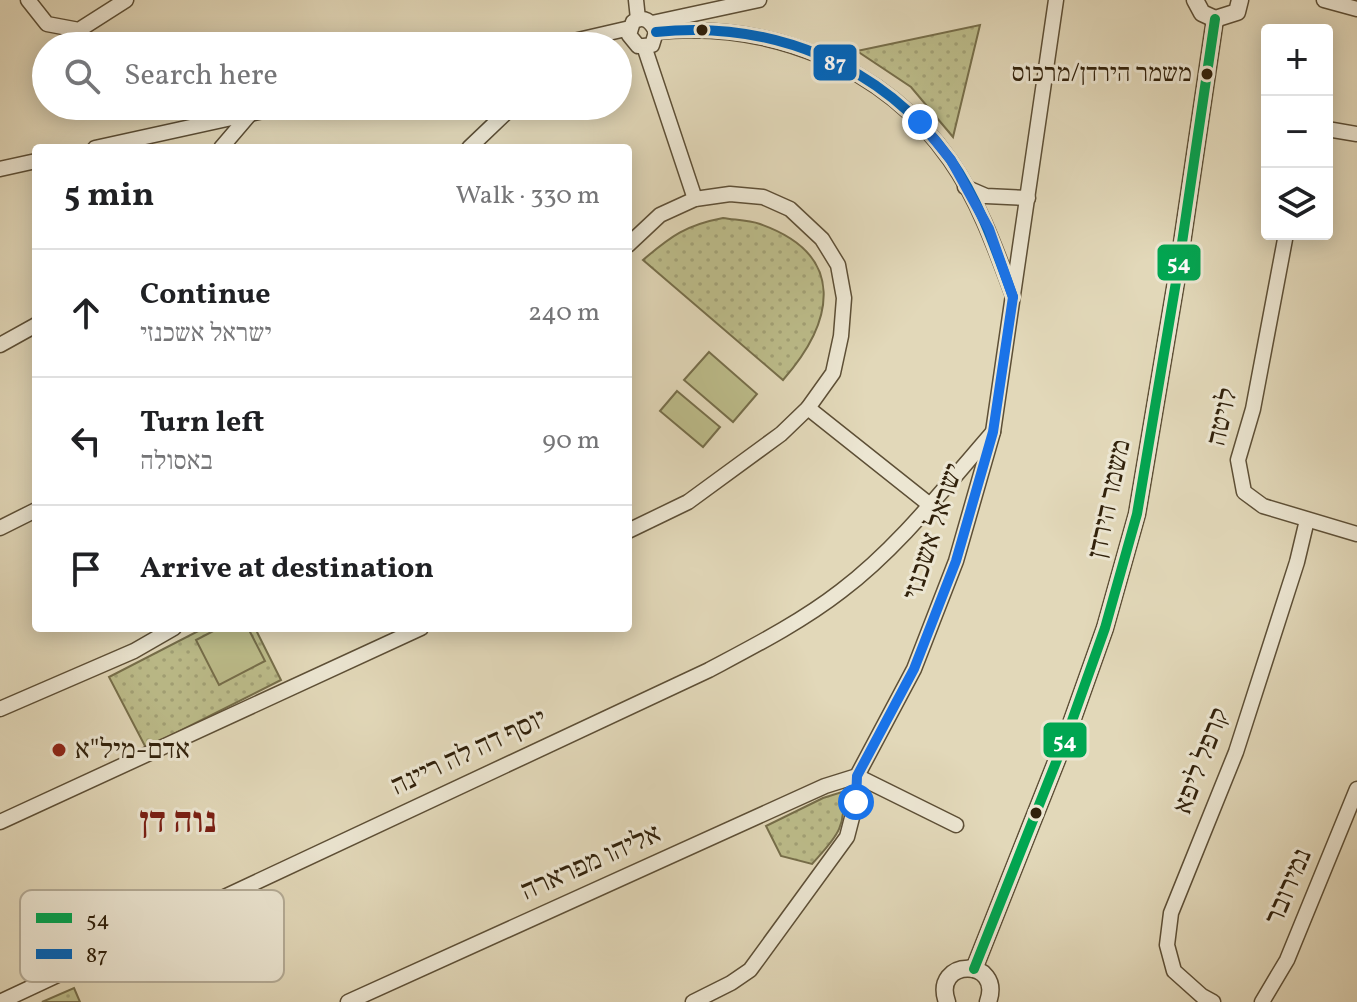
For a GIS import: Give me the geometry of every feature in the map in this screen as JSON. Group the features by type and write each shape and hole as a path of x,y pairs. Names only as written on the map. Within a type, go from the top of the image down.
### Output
{"street":[{"path":"28,0 47,24 79,30 126,0"},
{"path":"636,0 642,32 695,199"},
{"path":"632,38 642,32 759,0"},
{"name":"ישראל אשכנזי","path":"693,1002 750,970 847,837 856,802 857,776 914,669 956,561 993,432 1056,0"},
{"path":"1195,0 1202,13 1215,19 1237,12 1240,0"},
{"path":"1324,0 1357,9"},
{"name":"משמר הירדן","path":"974,969 1068,732 1105,628 1137,514 1178,270 1215,19"},
{"path":"632,34 692,28 782,41 822,54 877,86 920,122 951,160 989,229 1013,297"},
{"path":"113,144 222,120"},
{"path":"224,144 245,120"},
{"path":"473,144 498,120"},
{"path":"208,123 213,144"},
{"path":"1333,130 1357,134"},
{"path":"0,169 32,162"},
{"path":"965,187 986,196 1028,198"},
{"path":"632,241 660,215 695,199 730,194 763,197 790,209 822,239 838,265 844,298 841,336 833,373 808,408 781,434 688,502 632,529"},
{"name":"לויטה","path":"1285,240 1253,409 1238,460 1244,492 1263,506 1357,534"},
{"path":"0,345 32,327"},
{"path":"808,408 930,505"},
{"name":"יוסף דה לה ריינה","path":"239,890 750,648 840,592 892,547 993,432"},
{"path":"0,528 32,512"},
{"name":"קרפל ליפא","path":"1213,1002 1174,971 1167,945 1171,913 1236,752 1297,562 1307,520"},
{"path":"0,709 134,651 167,632"},
{"path":"0,822 412,632"},
{"path":"857,776 956,825"},
{"name":"אליהו מפרארה","path":"348,1002 825,786 857,776"},
{"name":"נמירובר","path":"1262,1002 1287,960 1357,789"},
{"path":"947,1002 944,993 948,979 959,969 980,972 990,984 988,1002"},
{"name":"יוסף דה לה ריינה","path":"0,1002 43,982"}],"green space":[{"path":"980,25 953,137 911,87 857,51"},
{"path":"723,218 760,224 788,237 808,253 819,272 824,292 821,313 813,336 783,380 643,260 680,233"},
{"path":"709,352 757,394 733,422 684,380"},
{"path":"677,391 720,427 703,447 660,411"},
{"path":"196,632 257,632 281,680 146,748 109,677"},
{"path":"211,632 250,632 265,661 219,685 196,640"},
{"path":"842,792 843,815 838,832 812,864 781,856 766,826"},
{"path":"74,988 80,1002 42,1002"}],"transit line":[{"name":"54","path":"974,969 1068,732 1105,628 1137,514 1178,270 1215,19"},
{"name":"87","path":"656,32 699,30 741,33 782,42 821,55 892,97 923,126 950,159 970,191 1013,297"}],"place":[{"name":"משמר הירדן/מרכוס","path":"1207,74"},
{"name":"אדם-מיל\"א","path":"59,750"}],"district":[{"name":"נוה דן","path":"178,823"}],"route":[{"path":"856,802 857,776 914,669 956,561 993,432 1013,297 989,229 951,160 920,122"}]}
